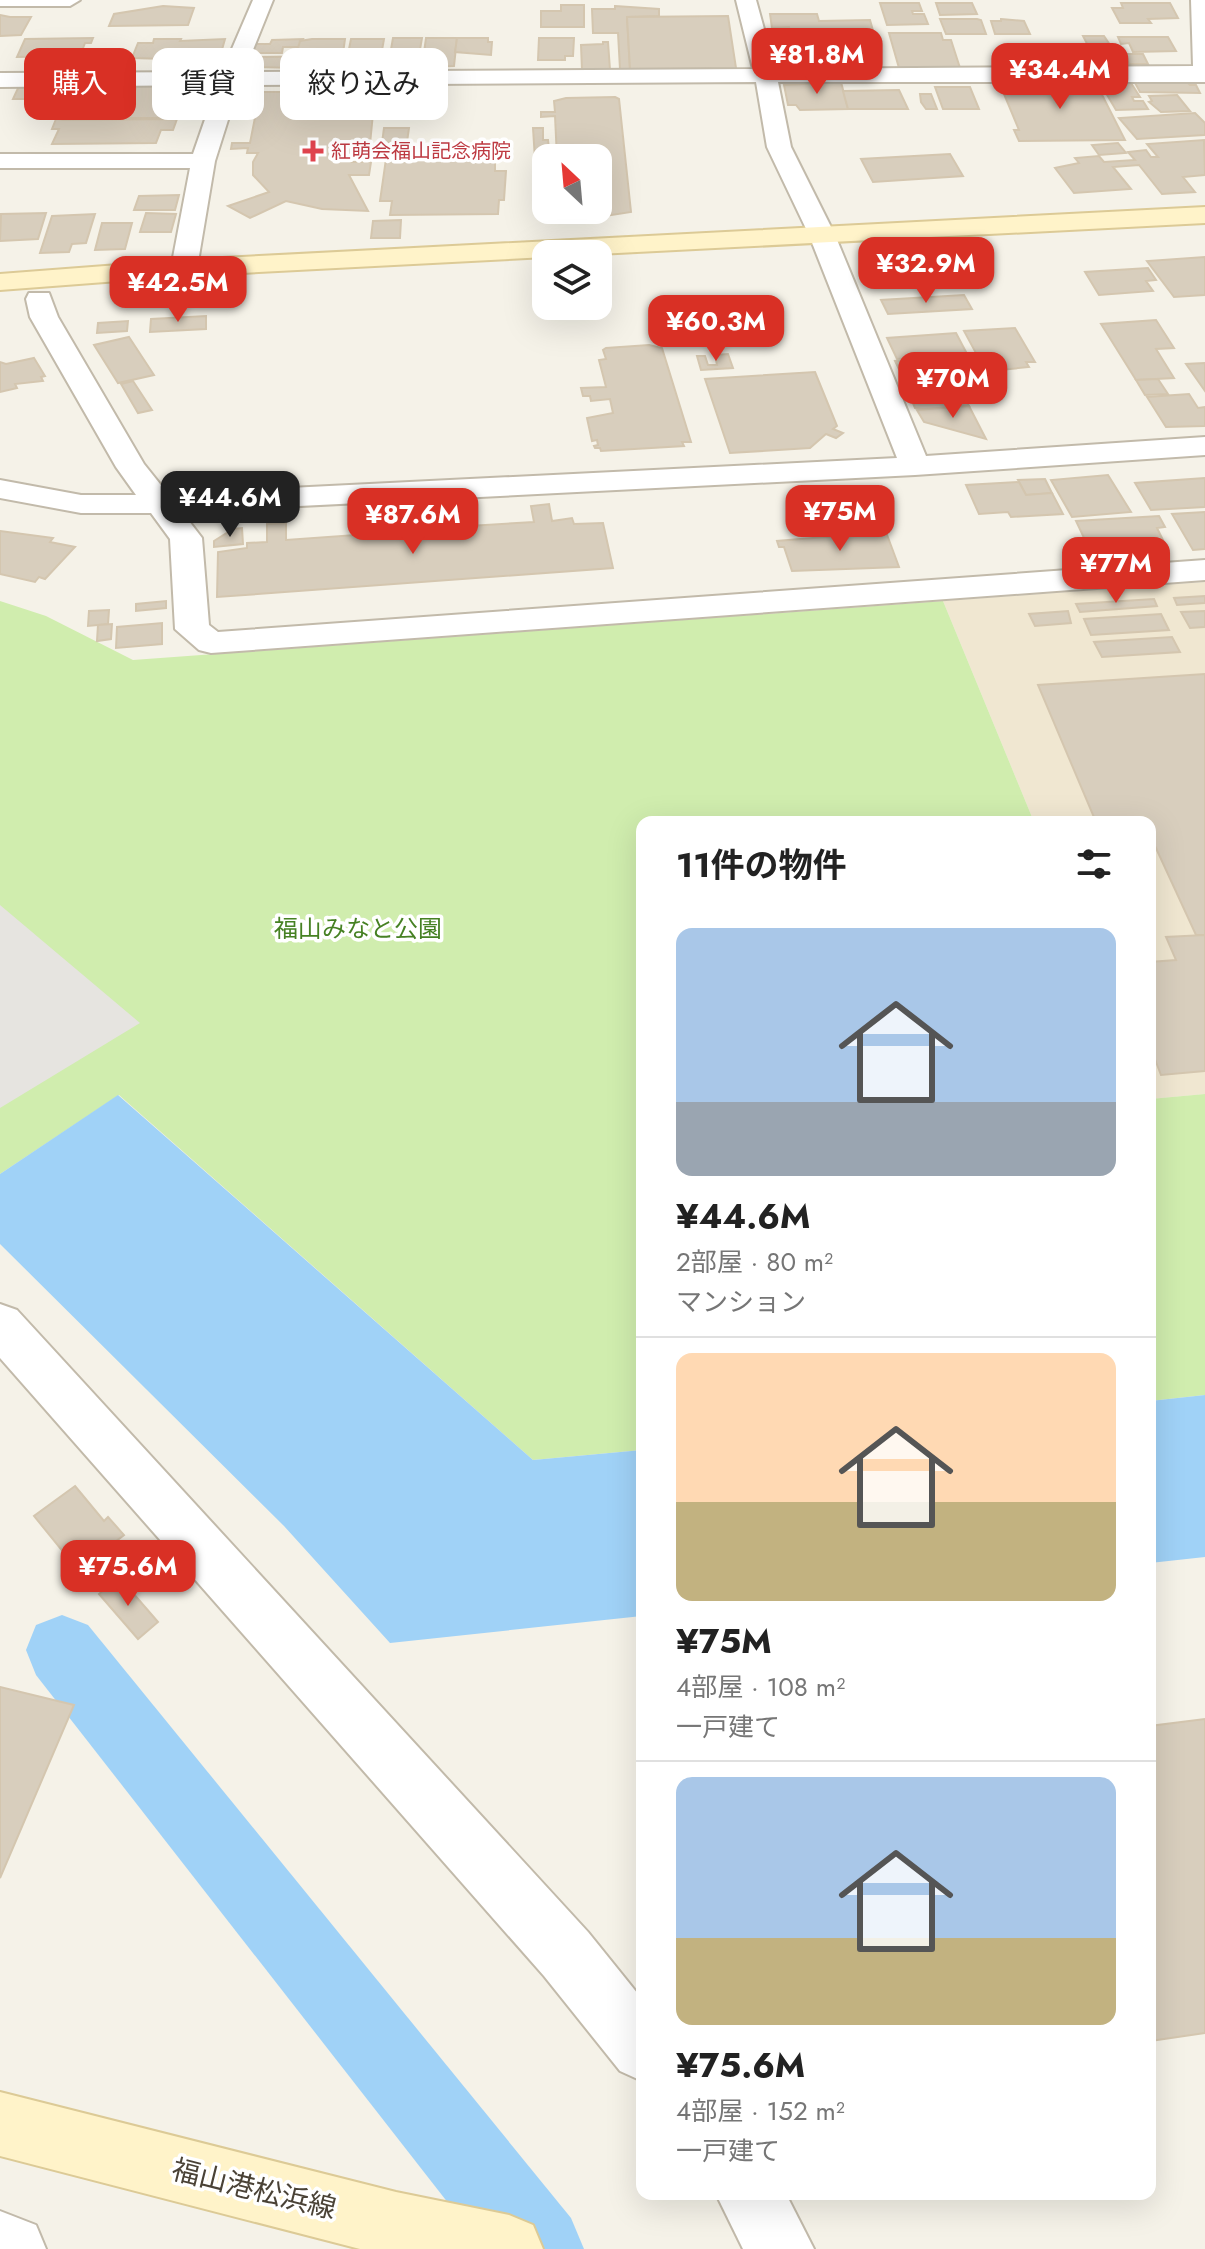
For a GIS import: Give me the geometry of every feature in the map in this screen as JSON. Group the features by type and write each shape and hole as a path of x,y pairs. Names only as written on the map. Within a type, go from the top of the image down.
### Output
{"street":[{"path":"0,0 70,0"},
{"path":"243,48 263,0"},
{"path":"746,0 766,77 779,147 825,244 915,466"},
{"path":"264,79 1204,74 1201,0"},
{"path":"0,80 152,79"},
{"path":"184,268 203,161 216,120"},
{"path":"0,161 203,161"},
{"path":"612,264 1205,215"},
{"path":"0,282 184,268 825,244 1205,235"},
{"path":"0,303 532,269"},
{"path":"39,299 44,317 131,467 163,504 186,538 192,629 211,643 1205,570"},
{"path":"0,489 81,504 163,504 915,466 1205,446"},
{"path":"0,1324 566,1954 636,2042"},
{"name":"福山港松浜線","path":"0,2124 396,2225 509,2249"},
{"path":"752,2200 780,2249"},
{"path":"0,2245 12,2249"}],"shaded area":[{"path":"1205,582 1205,1094 1156,1098 1156,816 1032,816 943,601"},
{"path":"0,905 140,1023 0,1108"}],"green space":[{"name":"福山みなと公園","path":"0,601 46,616 133,660 943,601 1032,816 636,816 636,1451 533,1460 119,1095 0,1174"},
{"path":"1205,1094 1205,1395 1156,1400 1156,1098"}],"water":[{"path":"118,1095 533,1460 636,1451 636,1617 390,1643 284,1526 0,1244 0,1174"},
{"path":"1205,1395 1205,1557 1156,1562 1156,1400"}],"building":[{"path":"880,3 919,3 922,11 912,11 913,14 924,14 928,24 887,25"},
{"path":"936,3 972,3 977,14 940,15"},
{"path":"1121,3 1170,3 1178,18 1148,19 1151,23 1120,23 1112,8 1123,8"},
{"path":"561,5 584,5 584,27 541,27 541,11 561,11"},
{"path":"163,6 194,8 188,25 109,26 114,14"},
{"path":"615,6 659,9 659,16 627,17 630,69 620,69 618,33 593,33 592,9 615,9"},
{"path":"770,14 817,14 819,21 870,20 874,34 772,28"},
{"path":"0,15 31,17 21,35 0,36"},
{"path":"728,16 736,68 630,69 627,17"},
{"path":"940,19 981,20 986,34 946,34"},
{"path":"991,21 1024,21 1030,34 995,34"},
{"path":"889,33 941,33 943,40 951,40 960,68 899,68"},
{"path":"774,36 820,36 822,50 780,50 776,48"},
{"path":"1083,36 1104,36 1118,57 1094,57"},
{"path":"1118,37 1168,37 1176,51 1133,52 1129,43 1121,44"},
{"path":"93,38 83,48 24,48 24,57 17,57 25,39"},
{"path":"393,38 422,38 420,48 391,48"},
{"path":"426,38 457,38 454,66 448,66 448,48 425,48"},
{"path":"457,38 488,38 488,42 492,42 491,55 455,52"},
{"path":"539,38 574,38 573,56 565,56 565,60 538,60"},
{"path":"154,39 225,39 222,48 152,48 152,59 136,58 138,43 153,43"},
{"path":"303,39 299,47 283,47 280,53 264,53 264,48 254,48 255,44 270,44 272,40"},
{"path":"345,39 344,48 298,48 300,41"},
{"path":"351,39 384,39 382,48 349,48"},
{"path":"608,42 610,70 582,70 581,45"},
{"path":"1124,54 1143,54 1148,64 1129,64"},
{"path":"264,57 280,57 280,68 264,67"},
{"path":"1095,59 1122,59 1126,67 1099,67"},
{"path":"1095,81 1125,140 1019,141 1014,130 1019,130 999,82"},
{"path":"1134,81 1187,82 1196,85 1200,93 1140,92"},
{"path":"841,82 848,109 800,110 796,105 788,105 784,85"},
{"path":"1131,83 1140,97 1132,97 1134,101 1143,101 1148,109 1116,110 1103,88 1111,88 1108,84"},
{"path":"19,86 24,86 24,99 13,99"},
{"path":"136,86 152,86 152,118 136,118"},
{"path":"935,87 970,87 979,109 943,109"},
{"path":"899,90 908,109 848,109 843,91"},
{"path":"264,92 280,92 280,120 372,120 370,144 353,144 351,162 371,162 369,175 349,175 368,211 322,209 286,201 250,218 228,206 269,192 253,175 253,162 258,153 247,153 248,148 231,149 232,143 250,143 255,120 264,120"},
{"path":"920,94 931,94 937,109 926,109"},
{"path":"1177,95 1190,111 1161,112 1149,102 1152,101 1149,96"},
{"path":"566,98 619,99 631,212 612,215 612,144 556,144 555,116 541,117 541,112 555,112 554,101"},
{"path":"1195,113 1205,123 1205,135 1137,139 1119,118"},
{"path":"56,120 177,120 173,130 161,130 156,143 52,144 59,129 52,129"},
{"path":"384,128 409,128 407,142 382,143"},
{"path":"533,128 543,128 543,140 548,140 548,144 534,144"},
{"path":"1204,140 1205,175 1183,177 1195,192 1162,194 1139,165 1113,167 1131,189 1074,193 1055,168 1079,163 1075,158 1099,156 1104,162 1135,160 1128,152 1146,150 1151,157 1158,157 1147,144"},
{"path":"1118,143 1126,153 1099,155 1092,145"},
{"path":"950,154 963,176 873,182 861,159"},
{"path":"386,159 495,159 495,171 506,171 504,200 499,200 498,214 390,215 392,201 380,201"},
{"path":"179,195 175,210 134,210 139,196"},
{"path":"46,213 38,239 0,241 1,214"},
{"path":"146,213 176,214 171,232 140,232"},
{"path":"95,214 86,243 72,244 69,252 40,253 52,216"},
{"path":"401,220 400,238 371,238 373,221"},
{"path":"102,223 132,223 125,249 95,250"},
{"path":"1205,257 1205,295 1174,297 1147,261"},
{"path":"1148,268 1156,280 1146,281 1153,291 1099,295 1085,272"},
{"path":"964,295 972,309 888,314 881,300"},
{"path":"206,316 206,329 150,332 151,319"},
{"path":"1156,320 1174,348 1156,349 1174,378 1136,380 1101,324"},
{"path":"128,321 127,331 97,333 98,323"},
{"path":"1015,328 1035,362 1026,362 1029,367 1000,370 998,365 983,366 964,331"},
{"path":"956,333 974,367 947,369 940,356 897,359 887,338"},
{"path":"129,337 154,375 118,383 94,345"},
{"path":"649,345 662,348 691,442 682,442 684,446 601,451 594,446 598,445 597,440 592,441 587,418 613,413 610,399 591,401 590,396 583,396 581,388 606,387 599,360 606,359 603,350 606,348"},
{"path":"728,354 733,368 701,370 697,356 705,356 708,365 717,365 715,355"},
{"path":"34,358 45,376 41,377 43,381 15,384 17,388 0,392 0,362 6,364"},
{"path":"933,359 947,388 909,390 895,361"},
{"path":"1205,363 1205,391 1186,364"},
{"path":"977,370 984,387 947,388 939,372"},
{"path":"815,372 837,426 833,429 843,433 836,438 826,434 810,448 730,453 705,379"},
{"path":"1158,379 1168,394 1145,395 1136,380"},
{"path":"133,381 152,410 138,413 121,384"},
{"path":"961,391 969,406 915,408 910,396"},
{"path":"1189,394 1198,408 1205,407 1205,426 1166,427 1147,397"},
{"path":"969,406 986,439 924,422 917,410"},
{"path":"1108,475 1131,512 1072,517 1051,480"},
{"path":"1205,478 1205,507 1151,510 1135,483"},
{"path":"1045,479 1052,493 1026,495 1018,480"},
{"path":"1019,482 1026,495 1052,493 1063,514 1011,517 1008,512 979,514 966,485"},
{"path":"549,504 552,521 572,518 574,524 603,523 613,568 217,597 218,552 247,548 247,543 267,542 267,524 286,523 286,540 454,528 452,515 467,514 469,526 534,522 531,506"},
{"path":"1205,512 1205,549 1193,550 1172,514"},
{"path":"1159,516 1165,527 1157,528 1164,542 1144,543 1150,554 1093,557 1076,521"},
{"path":"242,528 243,544 214,547 214,541 233,529"},
{"path":"0,531 53,538 50,542 75,547 45,579 39,577 35,582 0,574"},
{"path":"886,532 899,567 792,571 784,547 779,547 777,541"},
{"path":"1205,596 1205,603 1177,605 1174,598"},
{"path":"1154,599 1157,606 1080,612 1076,604"},
{"path":"166,601 166,608 136,611 136,604"},
{"path":"109,610 108,624 88,626 89,611"},
{"path":"1068,611 1071,623 1035,626 1029,614"},
{"path":"1205,611 1205,627 1190,628 1181,612"},
{"path":"1161,614 1169,630 1091,635 1084,619"},
{"path":"162,623 162,644 116,648 117,627"},
{"path":"112,624 111,639 97,641 98,625"},
{"path":"1172,637 1180,652 1102,657 1094,642"},
{"path":"1205,674 1205,935 1196,935 1156,848 1156,816 1093,816 1038,685"},
{"path":"1205,935 1205,1071 1161,1075 1156,1062 1156,962 1176,960 1166,937"},
{"path":"75,1486 104,1521 108,1517 124,1535 78,1570 34,1516"},
{"path":"119,1577 158,1622 138,1639 99,1594"},
{"path":"0,1687 74,1705 0,1878"},
{"path":"1205,1719 1205,2033 1156,2040 1156,1725"}],"waterway":[{"path":"62,1650 540,2249"}],"place":[{"name":"紅萌会福山記念病院","path":"313,151"}]}
